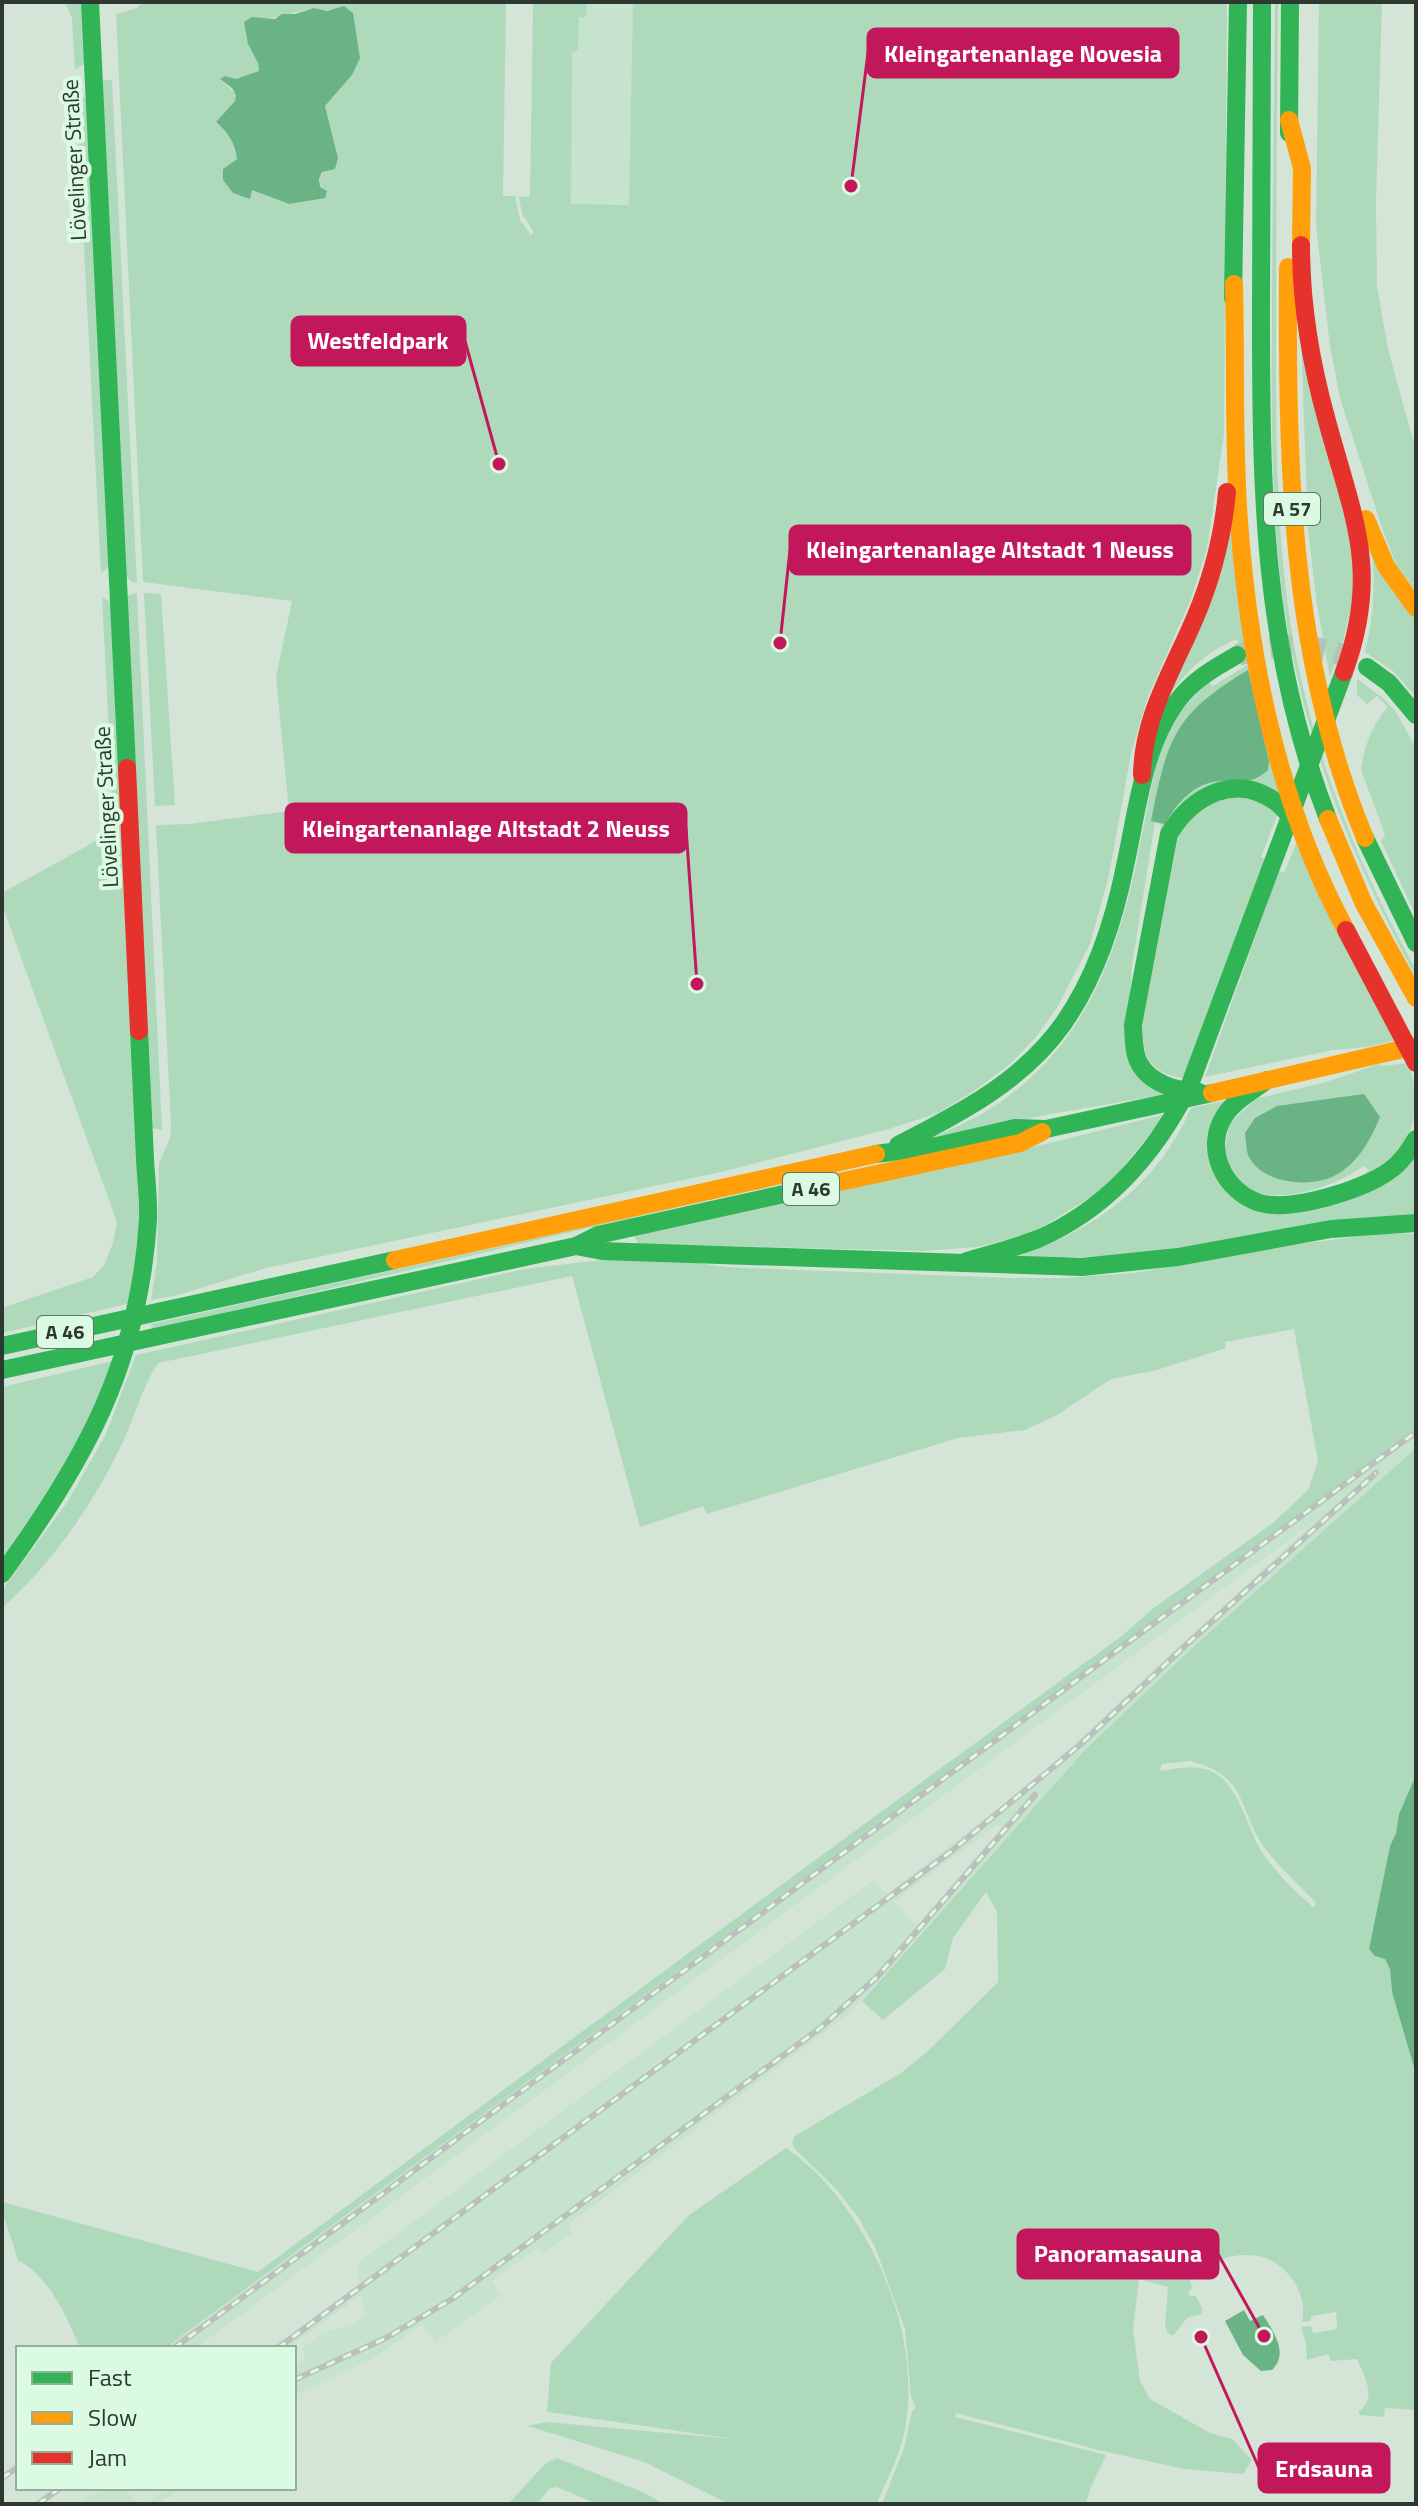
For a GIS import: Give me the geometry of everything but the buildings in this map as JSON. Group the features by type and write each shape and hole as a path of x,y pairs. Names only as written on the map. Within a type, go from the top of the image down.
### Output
{"main road":[{"name":"Lövelinger Straße","path":"2,1574 61,1493 109,1402 138,1301 148,1217 90,2"},
{"path":"1142,775 1140,754 1151,719 1208,582 1222,527 1230,457 1238,2"},
{"name":"A 57","path":"1262,2 1261,453 1271,593 1282,662 1297,725 1319,792 1377,928 1416,998"},
{"name":"A 57","path":"1290,2 1288,451 1300,590 1325,720 1344,782 1385,883 1416,943"},
{"path":"967,1261 1042,1237 1106,1198 1155,1146 1176,1114 1189,1087 1355,641 1362,600 1362,558 1353,507 1326,419 1305,318 1301,267 1302,168 1289,120"},
{"path":"1301,267 1335,416 1369,529 1380,557 1416,608"},
{"path":"1234,284 1237,456 1244,573 1265,698 1302,831 1342,925 1416,1063"},
{"name":"A 46","path":"2,1346 881,1153 947,1121 1014,1078 1059,1028 1093,972 1110,926 1125,867 1142,775 1153,743 1180,695 1203,673 1237,655"},
{"path":"1367,667 1389,683 1416,715"},
{"path":"1212,1093 1181,1091 1160,1083 1139,1064 1134,1045 1133,1025 1163,854 1175,821 1190,804 1202,795 1232,789 1263,794 1279,804 1302,831"},
{"path":"1391,1015 1416,1045 1267,1080 1234,1105 1224,1117 1217,1133 1216,1151 1220,1169 1237,1190 1260,1203 1280,1205 1373,1182 1403,1160 1416,1139"},
{"name":"A 46","path":"2,1370 143,1337 576,1246 598,1235 1020,1143 1046,1129 1267,1080"},
{"path":"881,1153 937,1146 1015,1128 1046,1129"},
{"path":"576,1246 602,1251 967,1261 1033,1267 1137,1263 1190,1256 1333,1227 1416,1223"}],"shaded area":[{"path":"65,2 83,2 85,63 75,70 72,18"},
{"path":"143,2 506,2 503,196 515,196 520,220 531,235 534,232 522,214 519,197 530,196 533,2 587,2 586,17 579,17 578,49 572,53 571,204 629,205 633,2 1227,2 1224,434 1207,549 1191,599 1147,699 1131,754 1109,875 1090,944 1058,1006 1036,1037 1009,1065 938,1113 889,1129 721,1172 266,1268 178,1295 151,1300 157,1262 159,1163 170,1138 171,1125 156,825 190,824 289,811 276,677 292,601 143,582 116,14 137,8","holes":["344,6 352,75 325,106 338,158 322,174 320,187 289,204 252,190 223,169 237,159 229,133 216,122 235,101 236,94 220,79 225,76 236,79 259,72 248,44 252,17 275,17 314,8 329,10"]},
{"path":"587,2 633,2 630,205 571,204 572,53 578,48 579,17 586,17"},
{"path":"1275,2 1278,2 1277,461 1281,541 1290,621 1306,701 1330,781 1360,858 1416,970 1416,977 1377,901 1328,785 1304,704 1286,621 1272,454"},
{"path":"1319,2 1382,2 1376,202 1377,286 1388,349 1416,451 1416,591 1396,564 1382,528 1340,398 1330,346 1316,226"},
{"path":"344,6 353,13 360,58 352,75 325,106 338,158 335,169 322,172 319,179 320,187 327,191 325,198 289,204 252,190 250,199 233,193 223,180 223,169 237,159 236,153 230,138 216,122 235,101 236,95 220,79 225,76 236,79 259,71 248,44 244,22 252,17 275,19 282,14 314,8 327,11"},
{"path":"99,80 112,80 137,583 130,581 124,573"},
{"path":"80,93 87,100 111,557 108,567 101,573 76,94"},
{"path":"1301,338 1345,507 1354,555 1353,599 1330,677 1308,529"},
{"path":"1232,510 1286,796 1214,784 1159,849 1161,824 1155,823 1132,965 1128,1024 1168,1094 1045,1115 919,1143 987,1111 1028,1080 1055,1052 1096,989 1123,917 1153,780 1167,735 1181,712 1209,682 1213,686 1247,665 1237,639 1199,662 1169,696"},
{"path":"1372,552 1416,614 1416,697 1393,671 1365,652 1373,602"},
{"path":"137,593 162,1130 152,1128 125,603 129,595"},
{"path":"144,593 161,594 175,805 155,806"},
{"path":"102,597 109,601 114,612 142,1217 131,1303 2,1333 2,1308 93,1277 104,1265 117,1222 2,905 2,893 114,831"},
{"path":"1248,670 1269,761 1268,770 1247,781 1205,784 1184,798 1165,824 1151,821 1162,769 1178,731 1204,701"},
{"path":"1357,679 1396,712 1416,748 1416,916 1381,841 1385,835 1361,770 1370,736 1388,707 1377,696 1367,704 1357,695"},
{"path":"1240,796 1260,802 1278,813 1261,857 1266,860 1183,1078 1154,1066 1145,1052 1143,1032 1179,833 1203,805"},
{"path":"1298,839 1397,1040 1205,1077 1279,871 1284,873"},
{"path":"1409,1063 1415,1098 1413,1123 1405,1144 1388,1160 1371,1171 1363,1166 1338,1181 1288,1195 1257,1192 1245,1186 1236,1176 1224,1155 1229,1124 1256,1099 1326,1082 1379,1064"},
{"path":"1364,1094 1380,1117 1356,1158 1334,1176 1313,1182 1288,1181 1265,1173 1249,1157 1245,1133 1255,1118 1277,1106"},
{"path":"1229,1100 1218,1177 1296,1208 1416,1147 1416,1216 1135,1255 1009,1260 1067,1236 1117,1204 1159,1162 1191,1108"},
{"path":"1166,1114 1106,1188 1030,1234 977,1247 923,1251 638,1244 634,1235 1054,1142"},
{"path":"730,1195 152,1330 151,1324"},
{"path":"1385,1233 1416,1234 1416,1428 168,2346 79,2346 63,2310 48,2287 18,2260 2,2202 258,2272 1123,1635 1151,1610 1273,1523 1308,1490 1318,1461 1294,1329 1225,1342 1226,1348 1157,1370 1111,1379 1057,1415 1025,1430 958,1438 707,1514 703,1506 640,1527 572,1276 158,1363 120,1448 83,1513 37,1573 2,1608 2,1590 68,1501 106,1434 136,1355 525,1269 609,1259 671,1259 725,1267 1064,1278 1134,1273 1291,1245"},
{"path":"117,1360 95,1423 2,1566 2,1387"},
{"path":"1416,1428 1416,1448 1191,1649 1084,1751 849,2014 568,2225 572,2233 542,2254 537,2248 492,2281 501,2295 436,2342 421,2325 371,2360 296,2394 296,2369 306,2357 301,2349 323,2333 352,2324 366,2315 360,2296 291,2346 275,2346 359,2284 359,2262 874,1880 887,1894 1034,1781 1316,1520 199,2346 168,2346","holes":["998,1824 1001,1828 916,1926 894,1901"]},
{"path":"1416,1448 1416,1775 1399,1814 1390,1846 1369,1949 1385,1959 1390,1969 1392,1992 1416,2074 1416,2410 1385,2408 1384,2417 1359,2415 1369,2393 1357,2359 1331,2361 1328,2354 1307,2360 1301,2327 1311,2326 1313,2333 1337,2329 1336,2312 1311,2316 1311,2321 1302,2322 1301,2295 1283,2268 1258,2256 1231,2257 1217,2260 1191,2273 1193,2288 1188,2291 1190,2296 1196,2296 1203,2310 1201,2314 1187,2318 1173,2336 1167,2332 1165,2325 1168,2287 1139,2279 1133,2329 1140,2381 1150,2399 1210,2433 1232,2439 1252,2460 1243,2474 1184,2469 956,2413 955,2417 1106,2455 1086,2504 882,2504 904,2448 912,2411 916,2408 911,2396 905,2329 875,2247 858,2217 792,2142 795,2136 901,2073 927,2052 998,1982 997,1912 986,1892 953,1938 945,1969 883,2020 862,2001 1084,1751 1191,1649","holes":["1190,1761 1210,1768 1233,1786 1258,1838 1316,1903 1314,1908 1266,1858 1236,1797 1220,1777 1196,1767 1159,1771 1162,1764"]},
{"path":"1416,1775 1416,2074 1392,1992 1390,1969 1385,1959 1375,1956 1369,1949 1390,1846 1399,1814"},
{"path":"786,2148 815,2172 841,2201 882,2270 896,2308 905,2347 908,2386 906,2423 898,2454 876,2504 729,2504 644,2462 528,2426 546,2422 734,2439 547,2412 551,2363 689,2215"},
{"path":"1244,2310 1250,2321 1263,2315 1275,2336 1280,2350 1277,2364 1272,2370 1261,2371 1243,2355 1225,2321"},
{"path":"557,2458 645,2493 664,2504 597,2504 557,2487 549,2489 537,2504 508,2504 546,2463"},
{"path":"101,2490 126,2490 134,2500 145,2504 79,2504"},
{"path":"166,2490 178,2490 158,2504 145,2504"}],"tunnel":[{"path":"1238,655 1288,646 1304,647 1335,653 1366,666"}],"railway":[{"path":"177,2346 1416,1432"},
{"path":"281,2346 953,1850 1081,1744 1376,1473"},
{"path":"296,2379 386,2338 452,2299 819,2029 877,1977 1035,1795"},
{"path":"2,2478 16,2468"},
{"path":"38,2504 57,2490"}],"traffic: fast":[{"path":"90,2 127,768"},
{"path":"1233,298 1238,2"},
{"path":"1262,2 1261,378 1270,569 1290,693 1306,756 1328,819"},
{"path":"1289,133 1290,2"},
{"path":"898,1145 966,1108 1009,1079 1029,1063 1063,1024 1085,987 1109,928 1121,887 1144,776 1159,733 1183,694 1208,672 1237,655"},
{"path":"1367,667 1389,683 1416,715"},
{"path":"967,1261 1038,1239 1086,1212 1145,1156 1176,1111 1189,1087 1344,672"},
{"path":"1199,1092 1174,1088 1150,1076 1139,1063 1134,1044 1133,1025 1169,834 1202,799 1230,789 1261,793 1276,802 1298,826"},
{"path":"1365,838 1416,943"},
{"path":"2,1574 59,1491 82,1450 120,1365 133,1320 143,1272 148,1212 139,1031"},
{"path":"1267,1080 1229,1110 1216,1141 1217,1154 1227,1179 1236,1189 1260,1203 1308,1202 1345,1192 1393,1168 1416,1139"},
{"path":"876,1154 937,1146 1015,1128 1046,1129 1212,1093"},
{"path":"2,1370 576,1246 598,1235 793,1192"},
{"path":"576,1246 602,1251 1082,1267 1178,1257 1331,1229 1416,1223"},
{"path":"2,1346 395,1260"}],"traffic: slow":[{"path":"1289,120 1302,168 1301,245"},
{"path":"1288,267 1292,485 1307,629 1321,700 1340,769 1365,838"},
{"path":"1234,284 1237,491 1244,574 1260,679 1271,732 1302,833 1346,930"},
{"path":"1366,519 1386,566 1416,608"},
{"path":"1328,819 1364,904 1416,998"},
{"path":"1212,1093 1416,1046"},
{"path":"793,1192 1020,1143 1042,1132"},
{"path":"395,1260 876,1154"}],"traffic: jam":[{"path":"1301,245 1305,312 1312,356 1354,516 1362,574 1361,604 1344,672"},
{"path":"1142,775 1153,713 1212,572 1227,492"},
{"path":"127,768 139,1031"},
{"path":"1346,930 1416,1063"}],"place":[{"name":"Kleingartenanlage Novesia","path":"851,186"},
{"name":"Westfeldpark","path":"499,464"},
{"name":"Kleingartenanlage Altstadt 1 Neuss","path":"780,643"},
{"name":"Kleingartenanlage Altstadt 2 Neuss","path":"697,984"},
{"name":"Panoramasauna","path":"1264,2336"},
{"name":"Erdsauna","path":"1201,2337"}]}
